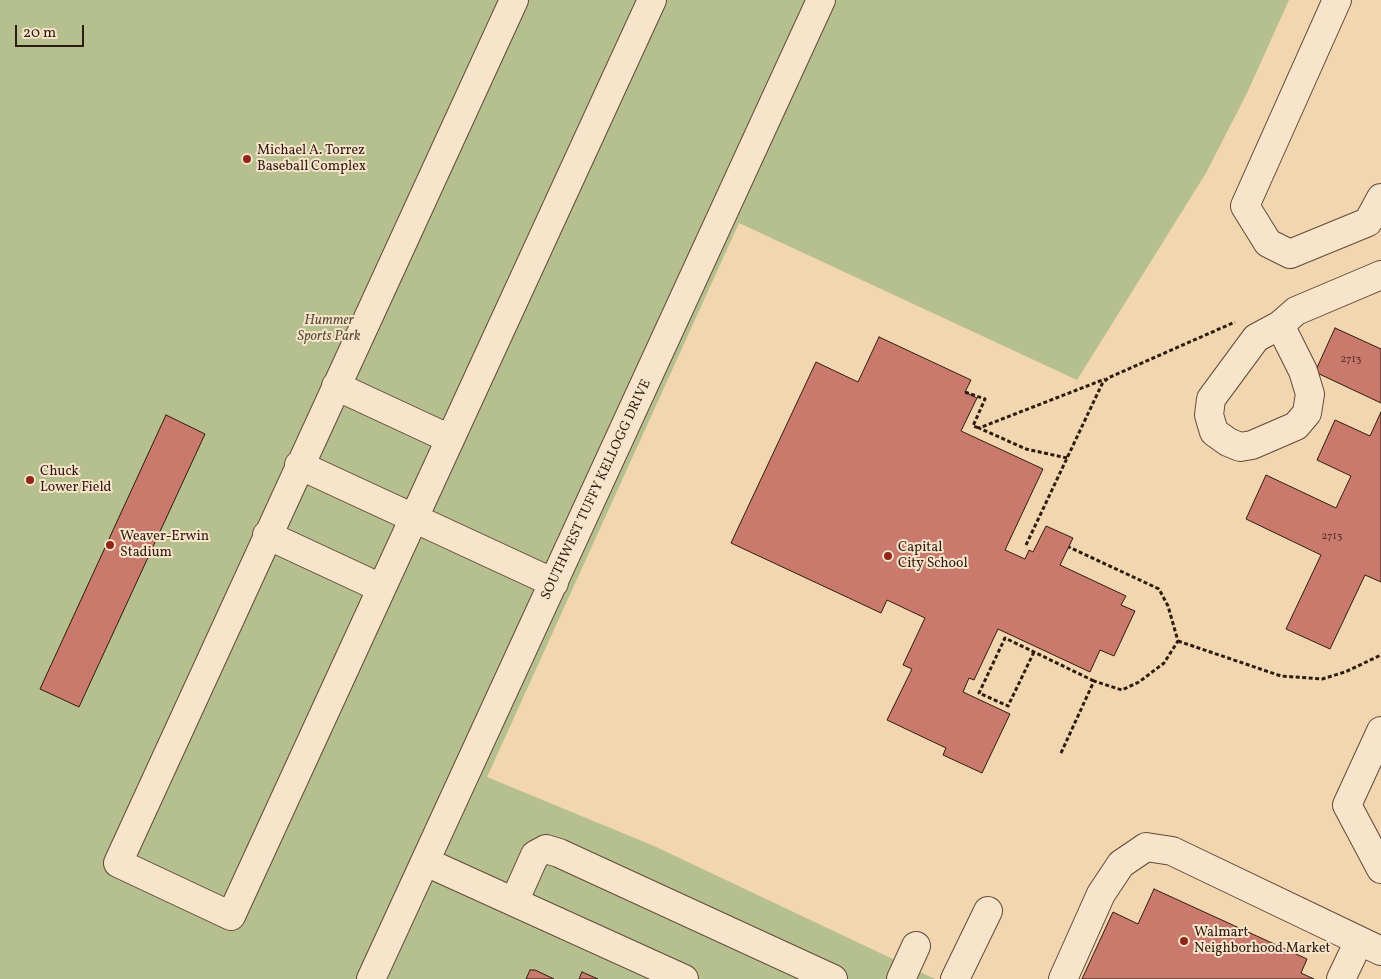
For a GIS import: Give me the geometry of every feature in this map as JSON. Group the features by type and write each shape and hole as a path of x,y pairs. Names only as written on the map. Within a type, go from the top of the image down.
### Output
{"street":[{"path":"514,0 118,863 230,916 652,0"},
{"name":"SOUTHWEST TUFFY KELLOGG DRIVE","path":"371,979 821,0"},
{"path":"1337,0 1245,206 1268,243 1290,254 1368,222 1381,198"},
{"path":"1280,325 1296,310 1381,275"},
{"path":"336,386 450,439"},
{"path":"299,465 554,583"},
{"path":"267,535 381,588"},
{"path":"1381,731 1347,805 1381,870"},
{"path":"1063,979 1101,894 1121,864 1146,847 1172,851 1370,946 1341,979"},
{"path":"514,902 536,855 546,849 559,852 833,979"},
{"path":"426,862 684,979"},
{"path":"955,979 988,911"},
{"path":"901,979 916,946"}],"path":[{"path":"979,428 1108,378 1242,319"},
{"path":"1026,545 1102,384 1108,378"},
{"path":"965,392 984,399 973,426 1026,449 1067,458"},
{"path":"1034,652 1008,706 980,693 1005,638 1034,652 1094,681 1122,690 1131,686 1164,663 1178,641 1168,606 1159,589 1068,547"},
{"path":"1178,641 1281,676 1322,679 1345,672 1381,655"},
{"path":"1061,753 1094,681"}],"green space":[{"name":"Hummer Sports Park","path":"0,0 1289,0 1247,93 1206,173 1077,380 739,223 487,777 654,846 935,979 0,979"}],"building":[{"path":"1335,328 1381,349 1381,403 1315,372"},
{"name":"Capital City School","path":"879,337 971,380 965,392 977,398 961,431 1043,469 1005,550 1025,559 1029,550 1033,552 1046,526 1073,538 1060,565 1126,596 1121,605 1135,611 1114,656 1100,650 1090,672 998,629 974,680 969,678 963,692 1010,714 982,773 943,755 946,748 887,720 912,669 903,665 925,618 887,600 881,613 731,543 816,362 858,382"},
{"path":"1381,412 1381,582 1365,575 1330,649 1286,629 1321,555 1246,519 1266,475 1336,508 1351,476 1317,460 1335,420 1370,436"},
{"path":"166,415 205,434 79,707 40,689"},
{"name":"Walmart Neighborhood Market","path":"1154,889 1307,959 1301,973 1314,979 1082,979 1113,912 1138,924"},
{"path":"530,970 535,970 554,979 526,979"},
{"path":"582,972 598,979 579,979"}],"place":[{"name":"Michael A. Torrez Baseball Complex","path":"247,159"},
{"name":"Chuck Lower Field","path":"30,480"},
{"name":"Weaver-Erwin Stadium","path":"110,545"},
{"name":"Capital City School","path":"888,556"},
{"name":"Walmart Neighborhood Market","path":"1184,941"}]}
